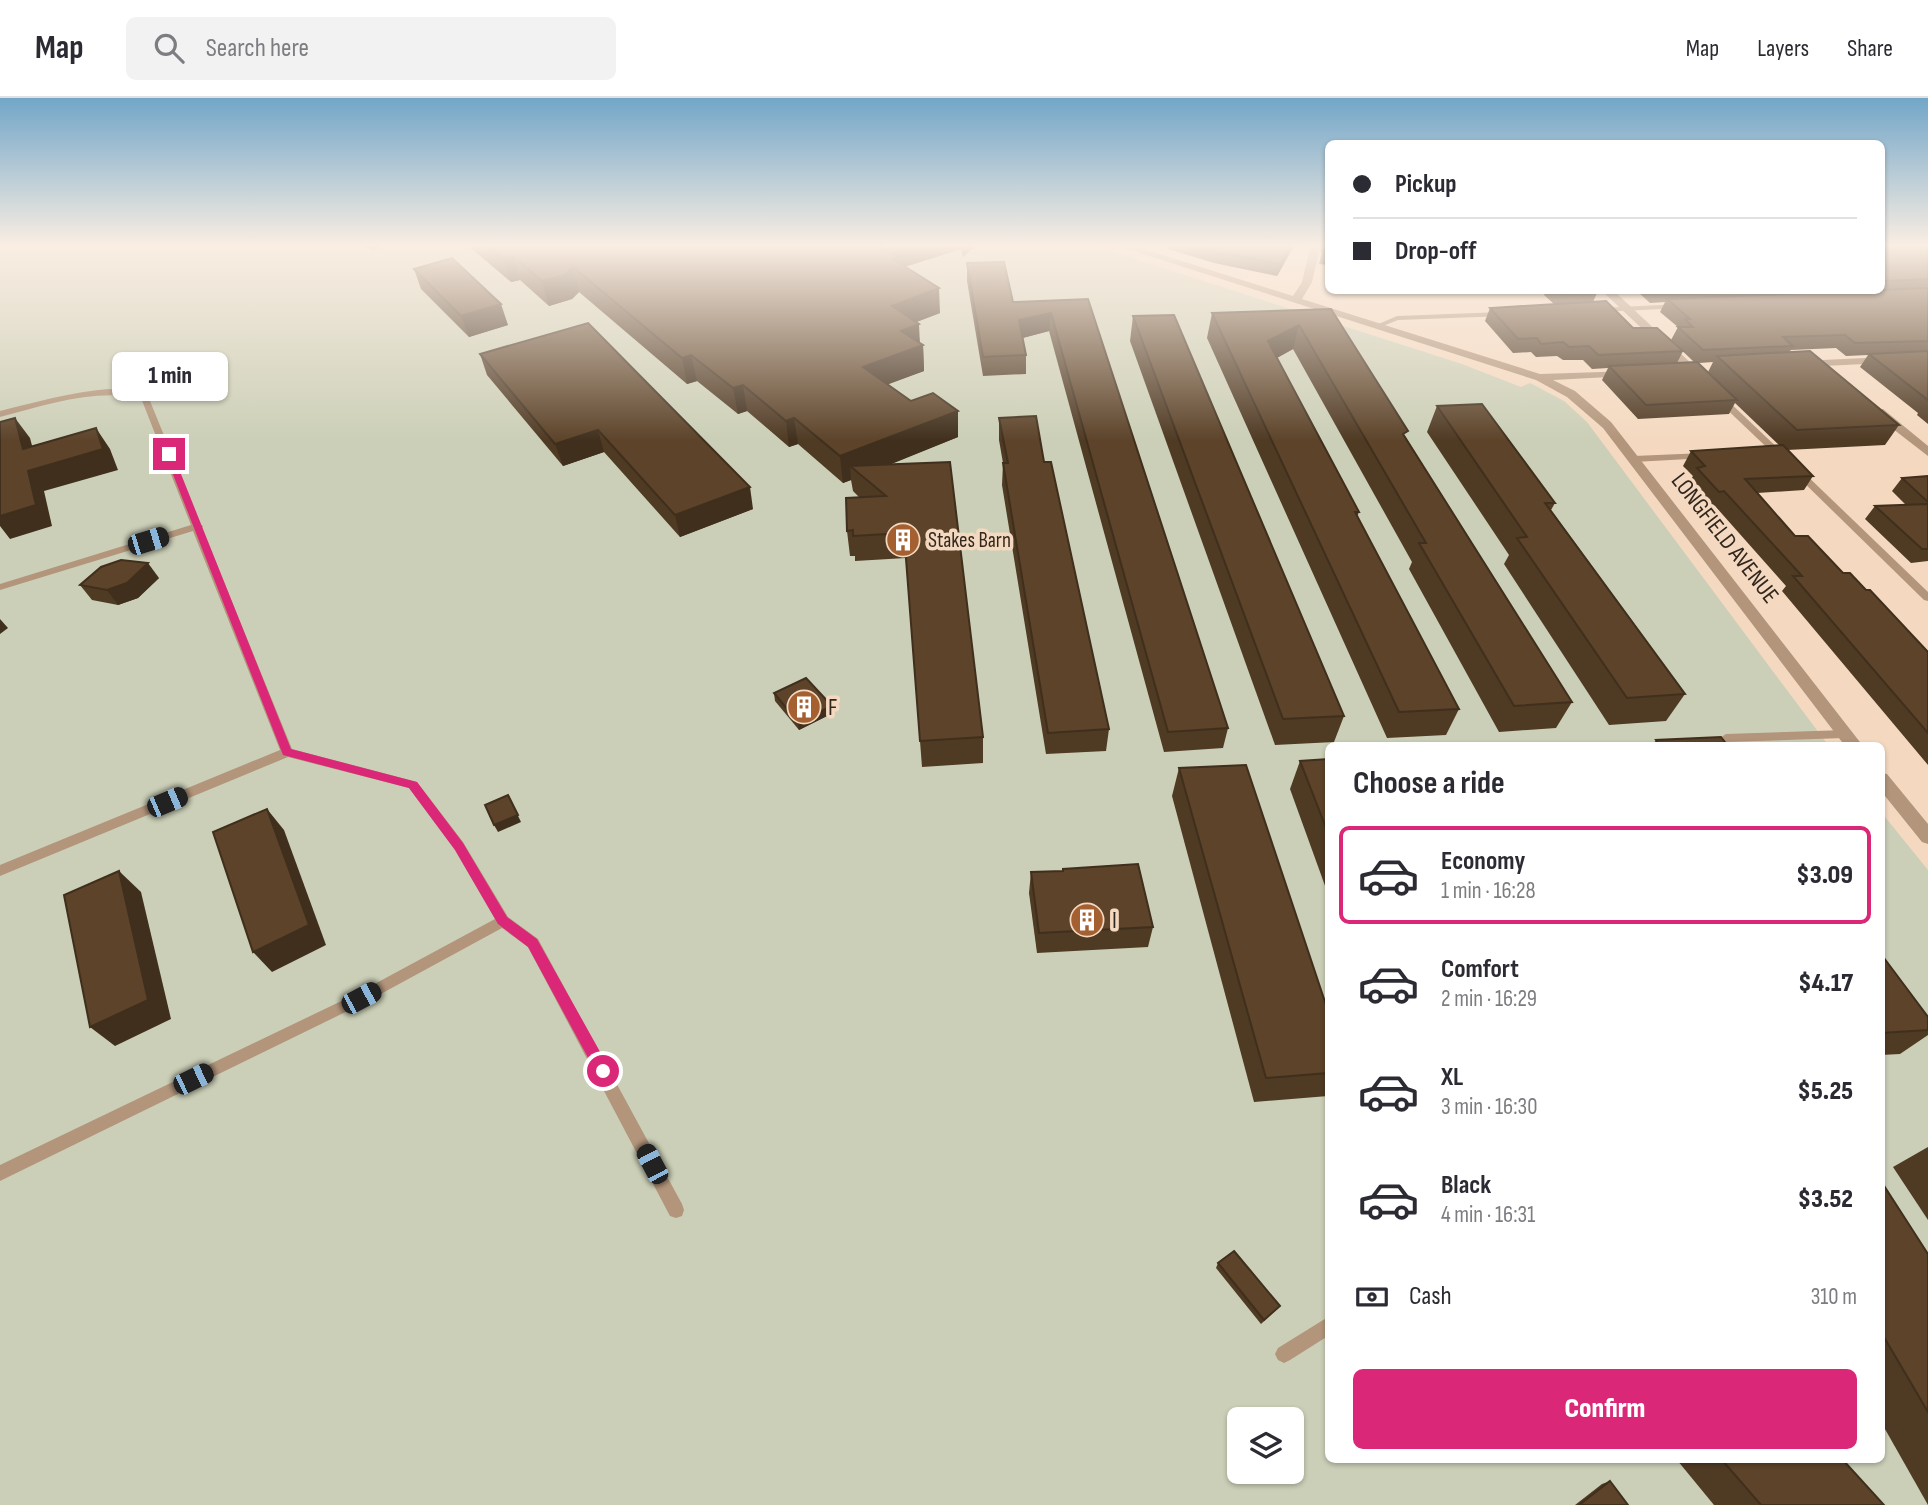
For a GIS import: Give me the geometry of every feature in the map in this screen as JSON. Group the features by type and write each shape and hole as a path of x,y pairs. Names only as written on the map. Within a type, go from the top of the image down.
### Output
{"street":[{"path":"1312,310 1378,326 1540,378 1646,373"},
{"path":"1626,310 1698,372 1674,372"},
{"path":"1793,364 1928,358"},
{"path":"1820,363 1837,377"},
{"name":"LONGFIELD AVENUE","path":"1540,378 1588,405 1634,460 1850,740"},
{"path":"1867,402 1928,452"},
{"path":"1885,784 1928,837"}],"lane":[{"path":"1587,310 1600,310"},
{"path":"1378,326 1397,318 1510,314"},
{"path":"1710,388 1928,598"},
{"path":"0,414 104,390 144,396 287,752"},
{"path":"1765,453 1778,453"},
{"path":"1634,460 1712,456"},
{"path":"0,587 198,526"},
{"path":"1726,738 1850,740"},
{"path":"0,871 287,752 413,785 459,846 503,921 533,943 676,1210"},
{"path":"0,1173 361,998 503,921"},
{"path":"1284,1353 1325,1328"}],"green space":[{"path":"0,310 1293,310 1462,364 1521,387 1530,383 1564,401 1587,422 1826,742 1325,742 1325,1463 1885,1463 1885,817 1928,870 1928,1505 0,1505"}],"building":[{"path":"455,310 482,310 461,316"},
{"path":"624,310 897,310 919,324 901,331 923,345 863,367 911,401 933,393 958,411 840,456 794,418 786,421 743,385 733,388 691,355 682,358"},
{"path":"975,310 1091,310 1228,728 1168,732 1051,313 1019,320 1026,355 983,357"},
{"path":"1331,310 1408,431 1403,434 1572,702 1514,706 1419,543 1426,543 1299,325 1268,341 1459,709 1399,712 1212,313"},
{"path":"1491,310 1615,310 1633,328 1657,328 1683,351 1598,355 1589,346 1569,347 1563,342 1541,344 1537,338 1518,339"},
{"path":"1679,310 1928,310 1928,341 1855,343 1845,335 1783,337 1793,346 1703,350 1678,327 1693,327 1685,319 1690,319"},
{"path":"1174,315 1344,716 1283,719 1133,316"},
{"path":"588,323 750,487 675,515 598,430 555,444 480,354"},
{"path":"1810,351 1899,425 1797,430 1717,356"},
{"path":"1928,351 1928,400 1869,354"},
{"path":"1697,362 1737,400 1646,405 1609,366"},
{"path":"1482,404 1555,503 1545,503 1685,694 1627,698 1517,538 1527,537 1437,406"},
{"path":"1036,416 1044,462 1051,462 1109,729 1048,733 1003,463 1008,463 999,418"},
{"path":"15,418 23,449 96,428 103,449 28,471 36,505 0,516 0,422"},
{"path":"1783,445 1813,476 1745,479 1795,536 1808,536 1843,573 1850,573 1866,590 1870,590 1928,652 1928,733 1793,576 1802,576 1724,491 1719,492 1697,468 1705,466 1691,451"},
{"path":"950,462 983,737 920,741 904,533 853,536 853,530 847,531 846,498 886,496 850,466"},
{"path":"1928,476 1928,502 1902,478"},
{"path":"1928,504 1928,549 1922,549 1875,506"},
{"path":"121,560 148,563 127,583 107,590 80,585 101,567"},
{"name":"F","path":"806,678 832,706 798,722 774,693"},
{"path":"1721,737 1725,742 1657,742 1656,740"},
{"path":"1325,759 1325,825 1300,761"},
{"path":"1246,765 1325,1002 1325,1073 1266,1078 1179,768"},
{"path":"508,795 518,815 494,825 485,805"},
{"path":"267,809 309,925 253,952 213,832"},
{"name":"I","path":"1138,864 1153,927 1039,933 1031,872"},
{"path":"119,871 148,1000 90,1027 64,895"},
{"path":"1885,959 1928,1017 1928,1030 1885,1033"},
{"path":"1885,1187 1928,1254 1928,1412 1885,1339"},
{"path":"1234,1251 1280,1306 1264,1320 1218,1263"},
{"path":"1725,1463 1846,1463 1884,1505 1761,1505"},
{"path":"1610,1481 1628,1505 1579,1505"}],"place":[{"name":"Stakes Barn","path":"903,540"},
{"name":"F","path":"804,707"},
{"name":"I","path":"1087,920"}],"route":[{"path":"169,454 287,752 413,785 459,846 503,921 533,943 603,1071"}]}
